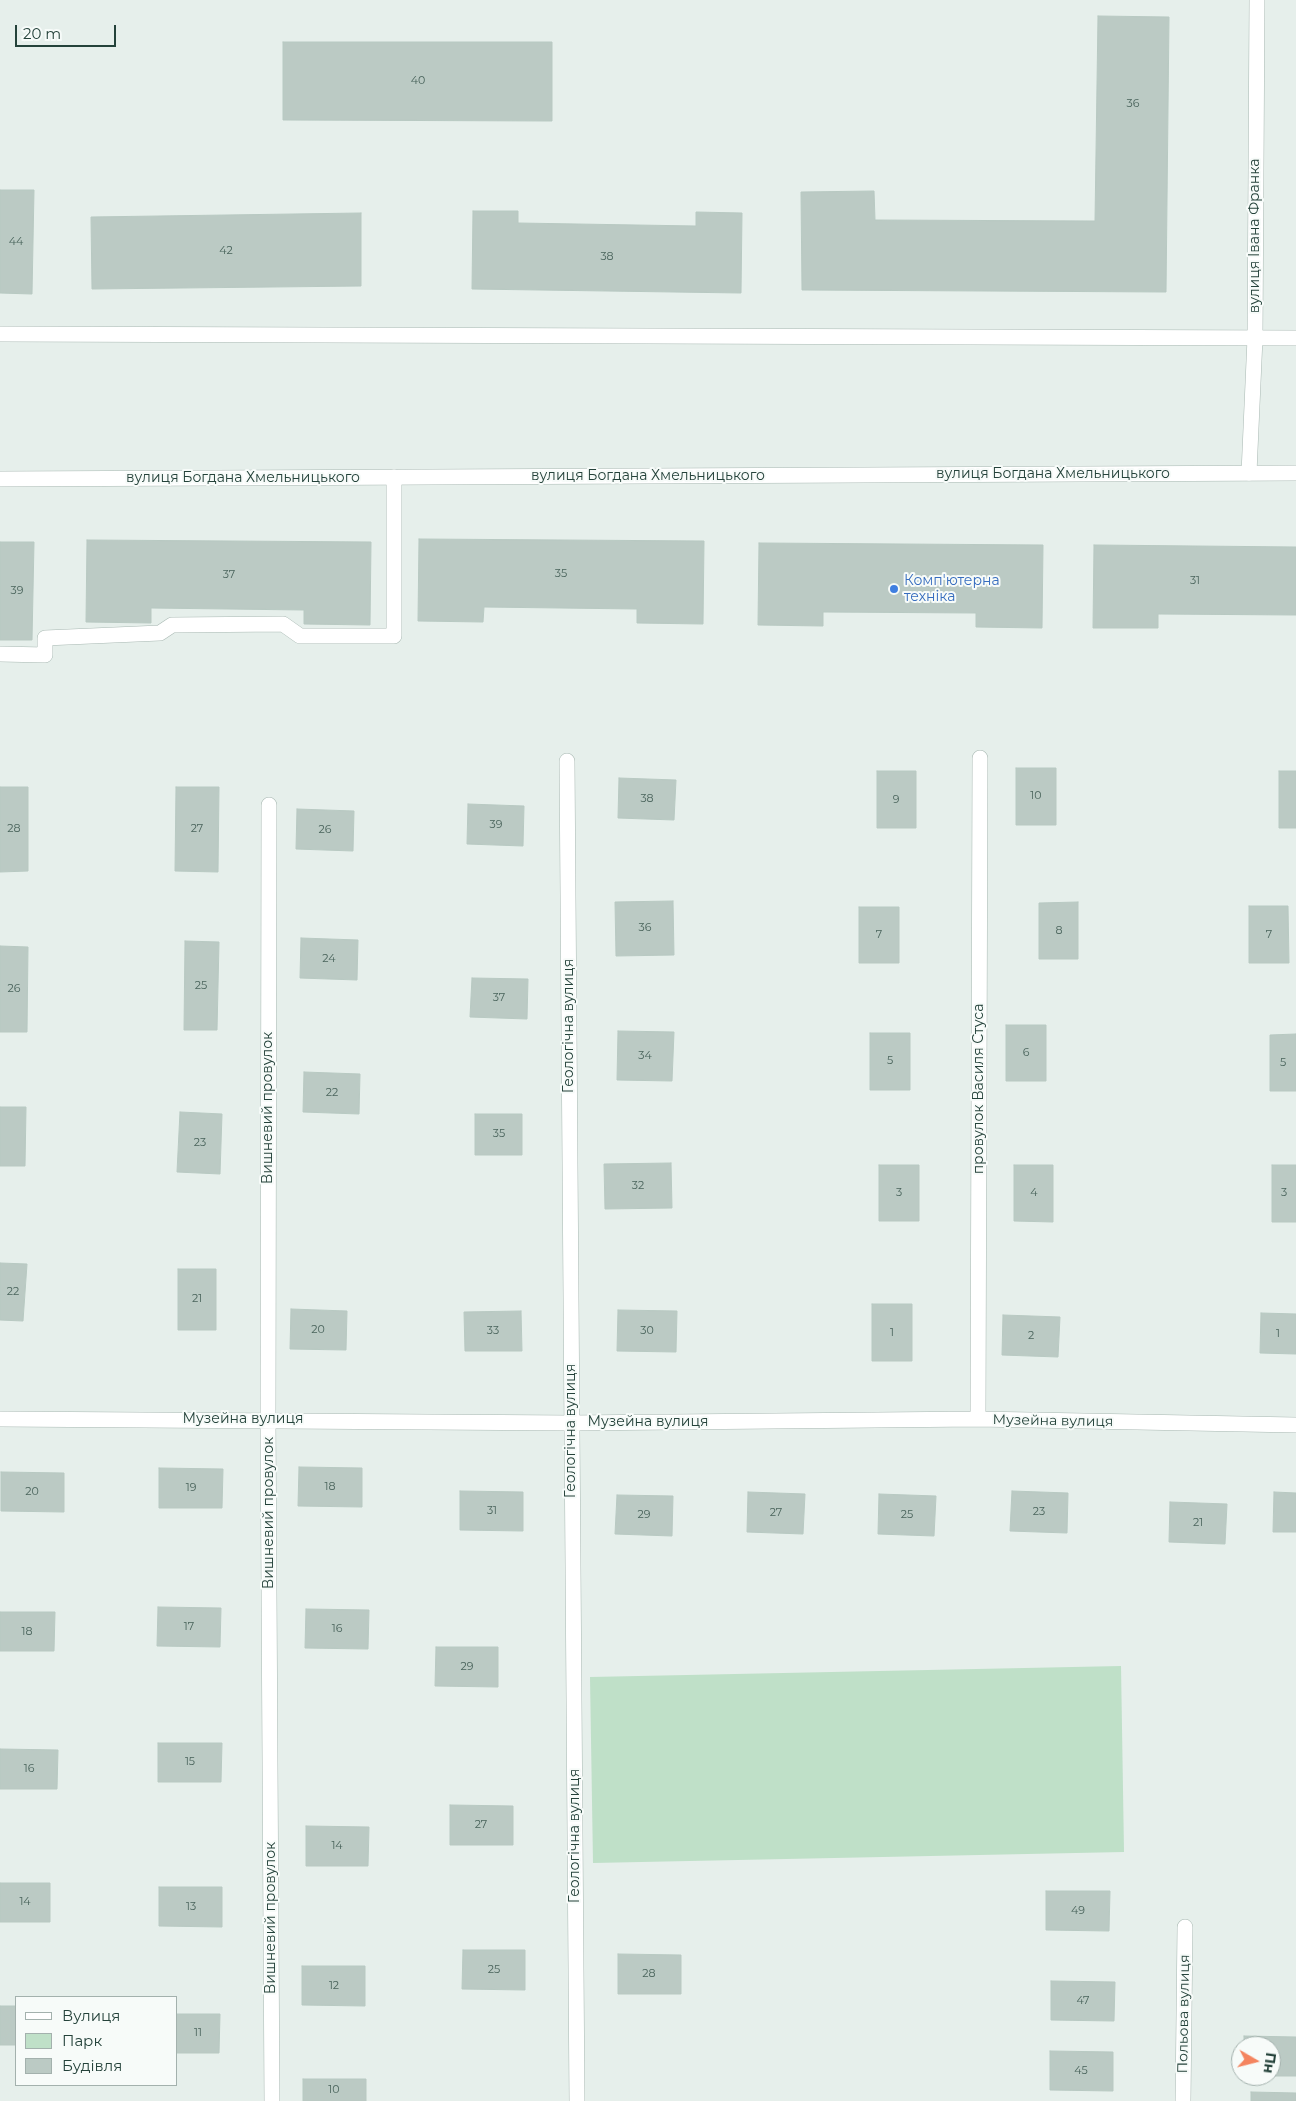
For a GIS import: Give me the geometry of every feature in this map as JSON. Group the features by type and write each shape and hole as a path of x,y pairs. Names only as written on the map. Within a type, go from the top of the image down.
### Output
{"street":[{"name":"вулиця Івана Франка","path":"1249,473 1254,338 1257,0"},
{"path":"0,334 1296,338"},
{"name":"вулиця Богдана Хмельницького","path":"0,479 1296,473"},
{"path":"0,654 45,655 45,638 160,633 172,625 283,624 300,636 394,636 394,477"},
{"name":"провулок Василя Стуса","path":"978,1419 980,758"},
{"name":"Геологічна вулиця","path":"567,761 577,2101"},
{"name":"Вишневий провулок","path":"268,805 268,1419 272,2101"},
{"name":"Музейна вулиця","path":"0,1419 571,1422 978,1419 1296,1425"},
{"name":"Польова вулиця","path":"1183,2101 1185,1927"}],"green space":[{"path":"1121,1666 1124,1852 593,1863 590,1677"}],"building":[{"path":"1098,16 1169,17 1166,292 802,290 801,192 874,191 875,220 1095,221"},
{"path":"283,42 552,42 552,121 283,120"},
{"path":"0,190 34,190 32,294 0,293"},
{"path":"473,211 518,211 518,223 696,226 696,212 742,213 741,293 472,289"},
{"path":"361,213 361,286 92,289 91,217"},
{"path":"419,539 704,541 703,624 637,623 637,609 484,607 483,622 418,621"},
{"path":"87,540 371,542 370,625 304,624 304,610 151,608 151,623 86,622"},
{"path":"0,542 34,542 32,640 0,640"},
{"path":"759,543 1043,545 1042,628 976,627 976,613 823,612 823,626 758,625"},
{"path":"1094,545 1296,547 1296,615 1158,614 1158,628 1093,628"},
{"path":"1016,768 1056,768 1056,825 1016,825"},
{"path":"877,771 916,771 916,828 877,828"},
{"path":"1279,771 1296,771 1296,828 1279,828"},
{"path":"619,778 676,780 674,820 618,818"},
{"path":"0,787 28,787 28,871 0,872"},
{"path":"176,787 219,787 218,872 175,871"},
{"path":"468,804 524,806 523,846 467,844"},
{"path":"297,809 354,811 353,851 296,849"},
{"path":"673,901 674,955 616,956 615,902"},
{"path":"1078,902 1078,959 1039,959 1039,903"},
{"path":"1249,906 1288,906 1289,963 1249,963"},
{"path":"859,907 899,907 899,963 859,963"},
{"path":"301,938 358,940 357,980 300,978"},
{"path":"185,941 219,942 217,1030 184,1030"},
{"path":"0,946 28,947 27,1032 0,1032"},
{"path":"472,978 528,979 527,1019 470,1017"},
{"path":"1006,1025 1046,1025 1046,1081 1006,1081"},
{"path":"618,1031 674,1032 672,1081 617,1080"},
{"path":"870,1033 910,1033 910,1090 870,1090"},
{"path":"1296,1034 1296,1091 1270,1091 1270,1035"},
{"path":"304,1072 360,1074 359,1114 303,1112"},
{"path":"0,1107 26,1107 25,1166 0,1166"},
{"path":"180,1112 222,1114 220,1174 177,1172"},
{"path":"475,1114 522,1114 522,1155 475,1155"},
{"path":"671,1163 672,1208 605,1209 604,1164"},
{"path":"879,1165 919,1165 919,1221 879,1221"},
{"path":"1014,1165 1053,1165 1053,1222 1014,1221"},
{"path":"1272,1165 1296,1165 1296,1222 1272,1222"},
{"path":"0,1263 27,1264 23,1321 0,1320"},
{"path":"178,1269 216,1269 216,1330 178,1330"},
{"path":"872,1304 912,1304 912,1361 872,1361"},
{"path":"291,1309 347,1311 346,1350 290,1349"},
{"path":"618,1310 677,1311 676,1352 617,1351"},
{"path":"521,1311 522,1351 465,1351 464,1312"},
{"path":"1261,1313 1296,1314 1296,1354 1260,1353"},
{"path":"1003,1315 1060,1317 1058,1357 1002,1355"},
{"path":"299,1467 362,1468 362,1507 298,1506"},
{"path":"159,1468 223,1469 222,1508 159,1508"},
{"path":"1,1472 64,1473 64,1512 1,1511"},
{"path":"460,1491 523,1492 523,1531 460,1530"},
{"path":"1012,1491 1068,1493 1067,1533 1010,1531"},
{"path":"748,1492 805,1494 803,1534 747,1532"},
{"path":"1274,1492 1296,1493 1296,1532 1273,1532"},
{"path":"879,1494 936,1496 934,1536 878,1534"},
{"path":"617,1495 673,1496 672,1536 615,1534"},
{"path":"1170,1502 1227,1504 1225,1544 1169,1542"},
{"path":"158,1607 221,1608 220,1647 157,1646"},
{"path":"306,1609 369,1610 368,1649 305,1648"},
{"path":"0,1612 55,1612 54,1651 0,1651"},
{"path":"436,1647 498,1647 498,1687 435,1686"},
{"path":"158,1743 222,1743 221,1782 158,1782"},
{"path":"0,1749 58,1750 57,1789 0,1789"},
{"path":"450,1805 513,1806 513,1845 450,1845"},
{"path":"306,1826 369,1827 368,1866 306,1866"},
{"path":"0,1883 50,1883 50,1922 0,1922"},
{"path":"159,1887 222,1887 222,1927 159,1926"},
{"path":"1046,1891 1110,1891 1109,1931 1046,1930"},
{"path":"463,1950 525,1950 525,1990 462,1989"},
{"path":"618,1954 681,1955 681,1994 618,1994"},
{"path":"302,1966 365,1966 365,2006 302,2005"},
{"path":"1051,1981 1115,1982 1114,2021 1051,2020"},
{"path":"0,2006 15,2006 15,2045 0,2045"},
{"path":"178,2014 220,2014 219,2053 178,2053"},
{"path":"1281,2037 1296,2037 1296,2076 1281,2076"},
{"path":"1050,2051 1113,2052 1113,2091 1050,2090"},
{"path":"303,2079 366,2079 366,2101 303,2101"},
{"path":"1251,2092 1296,2093 1296,2101 1251,2101"}],"place":[{"name":"Комп'ютерна техніка","path":"894,589"}]}
